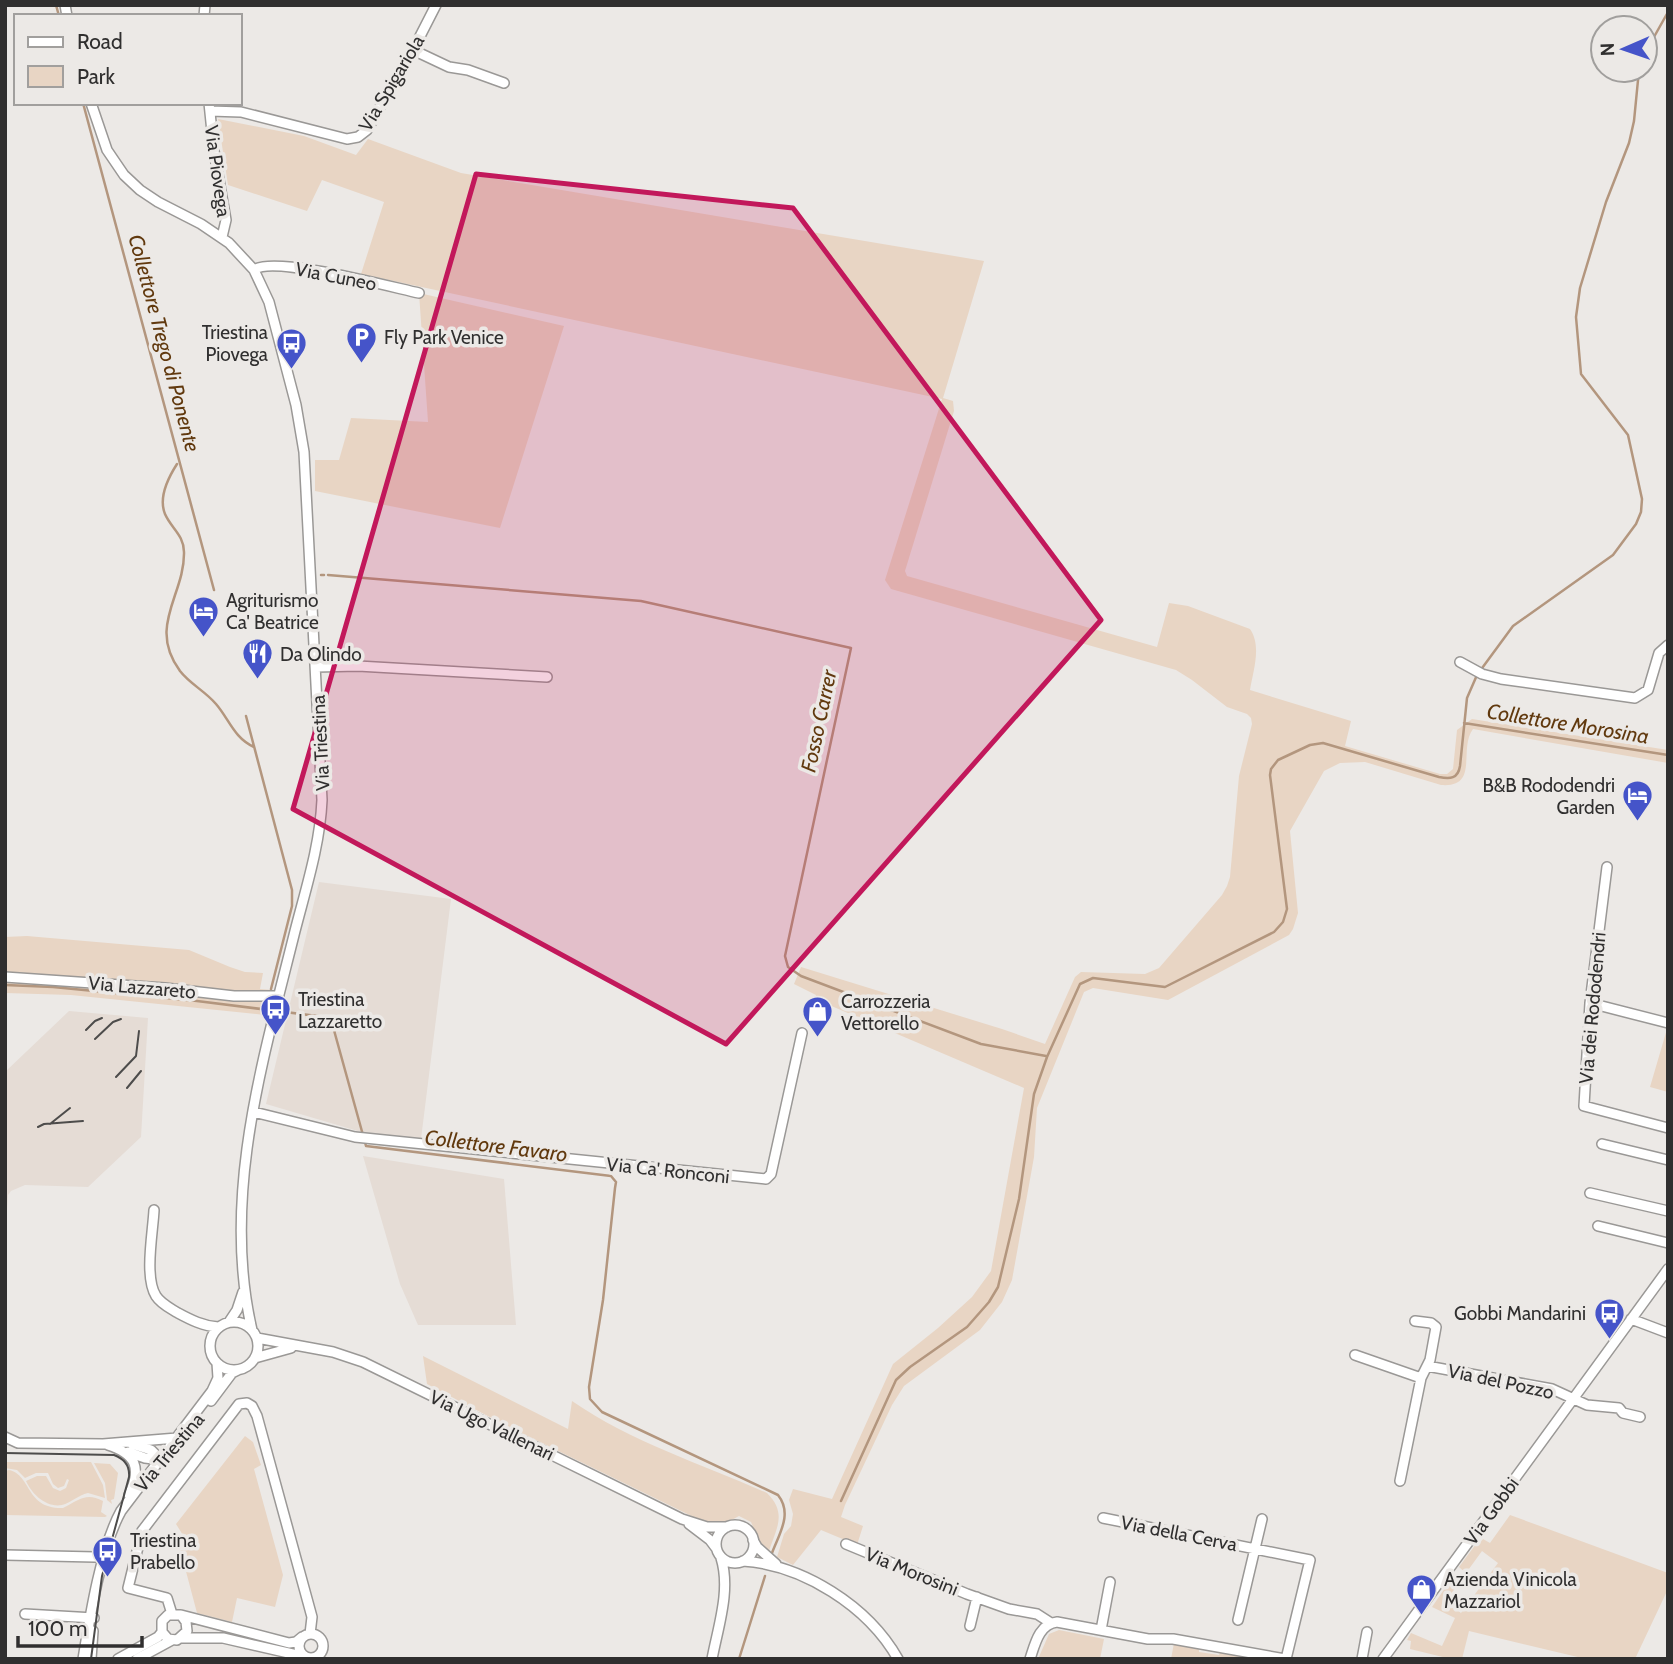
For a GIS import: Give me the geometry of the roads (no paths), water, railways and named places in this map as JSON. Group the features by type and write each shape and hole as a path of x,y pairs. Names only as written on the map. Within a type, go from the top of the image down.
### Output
{"street":[{"name":"Via Spigariola","path":"209,107 241,111 352,139 367,130 414,50 436,5"},
{"path":"414,50 449,67 468,70 504,83"},
{"name":"Via Triestina","path":"92,105 107,150 124,175 158,202 222,237 237,250 261,281 274,315 302,441 322,783 321,815 316,848 272,1019 254,1112 241,1212 243,1290 254,1334"},
{"name":"Via Piovega","path":"209,107 226,220 222,237"},
{"name":"Via Cuneo","path":"254,270 261,266 292,266 419,293"},
{"path":"1460,662 1478,673 1510,681 1635,698 1648,690 1657,658 1668,645"},
{"path":"316,667 358,666 547,677"},
{"name":"Via dei Rododendri","path":"1607,867 1590,1003 1584,1106 1668,1128"},
{"name":"Via Lazzareto","path":"5,977 278,998"},
{"path":"1590,1003 1668,1024"},
{"name":"Via Ca' Ronconi","path":"254,1112 355,1138 766,1179 771,1174 802,1033"},
{"path":"1602,1144 1668,1160"},
{"path":"1590,1193 1668,1210"},
{"path":"154,1210 150,1275 152,1288 165,1305 204,1326 218,1327 229,1322 241,1323 254,1334 258,1345 255,1358 245,1368 231,1370 217,1363"},
{"path":"1598,1226 1668,1244"},
{"name":"Via Gobbi","path":"1382,1659 1668,1269"},
{"name":"Via Triestina","path":"229,1322 237,1310 243,1290"},
{"path":"189,1319 210,1343"},
{"path":"1631,1319 1668,1333"},
{"name":"Via del Pozzo","path":"1399,1481 1421,1378 1427,1366 1436,1326 1415,1321"},
{"path":"122,1446 179,1435 212,1391 218,1378 217,1363 210,1351 210,1343 218,1327"},
{"name":"Via Ugo Vallenari","path":"254,1334 297,1347 333,1352 363,1362 682,1519 707,1527 740,1526 777,1566 818,1585 853,1608 881,1634 898,1659"},
{"name":"Via Ugo Vallenari","path":"255,1358 297,1347"},
{"name":"Via del Pozzo","path":"1354,1355 1421,1378"},
{"name":"Via del Pozzo","path":"1427,1366 1552,1389 1574,1398"},
{"name":"Via Triestina","path":"87,1659 99,1581 110,1536 121,1511 179,1435 193,1426 232,1373 238,1370"},
{"path":"1574,1398 1587,1405 1619,1408 1623,1413 1640,1417"},
{"path":"136,1659 185,1635 187,1626 167,1598 128,1588 142,1531 239,1404 247,1403 253,1406 257,1416 313,1617 299,1646 306,1657"},
{"path":"7,1441 122,1446 151,1450 161,1460"},
{"path":"121,1511 135,1475 131,1458 122,1446"},
{"name":"Via della Cerva","path":"1103,1518 1310,1560 1286,1659"},
{"name":"Via Ugo Vallenari","path":"682,1519 710,1540 721,1558 777,1566"},
{"name":"Via della Cerva","path":"1238,1620 1262,1519"},
{"path":"716,1548 718,1536 727,1527"},
{"path":"725,1586 740,1562 752,1553 753,1540"},
{"name":"Via Morosini","path":"846,1544 977,1598 1009,1609 1037,1614 1048,1624 1063,1622 1148,1639 1173,1639 1286,1659"},
{"path":"5,1555 95,1557"},
{"path":"712,1659 725,1586 725,1571 721,1558"},
{"path":"1101,1630 1110,1582"},
{"name":"Via Morosini","path":"970,1626 977,1598"},
{"path":"24,1614 93,1618"},
{"path":"118,1659 155,1640 162,1632 162,1622 177,1615 289,1643 306,1636 318,1636 323,1642 323,1650 320,1658 306,1657 223,1638 176,1639 162,1632"},
{"name":"Via Triestina","path":"87,1659 87,1637 93,1618"},
{"path":"1030,1659 1038,1637 1048,1624"},
{"path":"1362,1659 1367,1632"}],"waterway":[{"name":"Collettore Trego di Ponente","path":"56,5 58,14"},
{"path":"1659,28 1668,12"},
{"path":"841,1501 896,1380 967,1327 998,1287 1019,1199 1034,1094 1047,1057 1080,984 1093,978 1165,987 1274,932 1283,922 1287,909 1270,775 1278,760 1310,745 1323,743 1439,777 1455,776 1460,766 1467,698 1477,675 1513,626 1613,555 1636,524 1642,499 1628,435 1581,374 1576,317 1580,288 1606,202 1629,143 1638,84"},
{"name":"Collettore Trego di Ponente","path":"84,105 214,590"},
{"path":"177,464 163,494 165,514 180,536 184,552 183,568 167,625 171,655 184,676 212,699 237,733 254,747"},
{"name":"Fosso Carrer","path":"328,575 641,601 851,648 785,956 788,967 801,976 981,1044 1046,1056"},
{"name":"Collettore Trego di Ponente","path":"246,716 292,890 292,906 271,989"},
{"name":"Collettore Morosina","path":"1464,723 1668,755"},
{"name":"Collettore Favaro","path":"5,985 197,1001 325,1017 332,1023 366,1146 611,1176 616,1182 603,1300 589,1387 590,1399 602,1412 778,1495 785,1517 772,1553"},
{"path":"739,1659 765,1576"}],"tram line":[{"path":"86,1030 102,1018"},
{"path":"95,1039 113,1022 121,1019"},
{"path":"116,1077 136,1056 139,1031"},
{"path":"127,1088 141,1071"},
{"path":"50,1124 70,1108"},
{"path":"38,1127 44,1124 83,1121"},
{"path":"5,1453 114,1455 128,1466 129,1477 102,1576 91,1659"}],"place":[{"name":"Fly Park Venice","path":"361,364"},
{"name":"Triestina Piovega","path":"291,370"},
{"name":"Agriturismo Ca' Beatrice","path":"203,638"},
{"name":"Da Olindo","path":"257,681"},
{"name":"B&B Rododendri Garden","path":"1638,823"},
{"name":"Triestina Lazzaretto","path":"275,1037"},
{"name":"Carrozzeria Vettorello","path":"818,1039"},
{"name":"Gobbi Mandarini","path":"1609,1340"},
{"name":"Triestina Prabello","path":"107,1578"},
{"name":"Azienda Vinicola Mazzariol","path":"1421,1617"}]}
